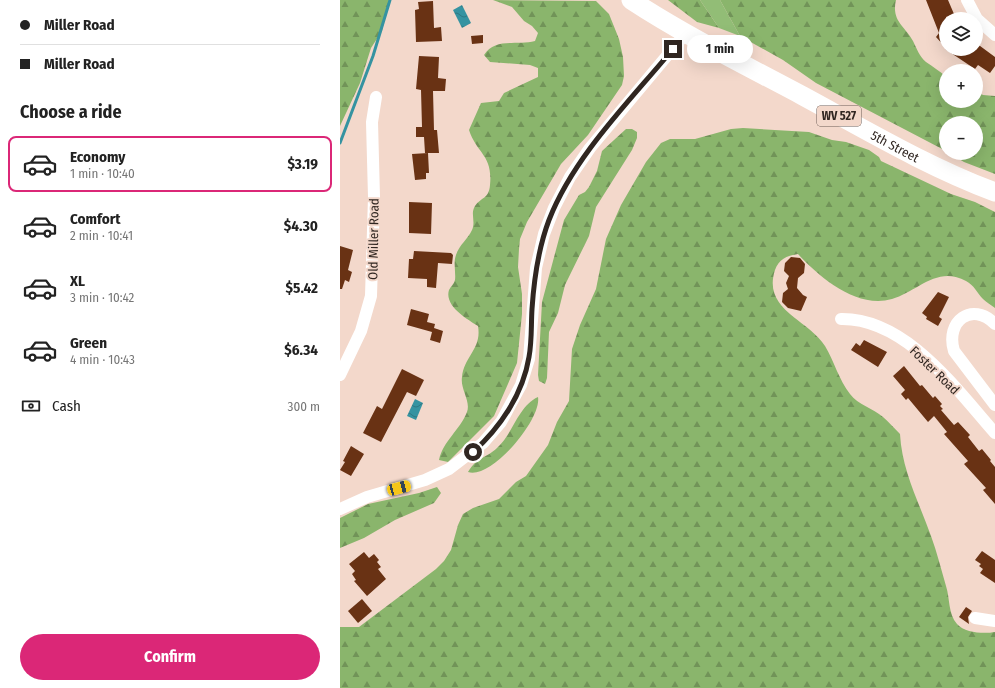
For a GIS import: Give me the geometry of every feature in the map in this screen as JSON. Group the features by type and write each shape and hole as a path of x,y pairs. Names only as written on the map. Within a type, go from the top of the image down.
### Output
{"main road":[{"name":"5th Street","path":"631,0 686,34 926,162 995,192"}],"street":[{"path":"967,0 977,19 995,34"},
{"path":"340,509 367,496 425,480 449,469 483,443 501,422 521,384 529,359 536,268 544,234 554,208 570,177 590,148 686,34"},
{"name":"Old Miller Road","path":"340,375 361,331 371,296 374,197 372,122 376,97"},
{"path":"995,324 982,315 967,315 955,326 952,343 954,351 995,405"},
{"name":"Foster Road","path":"841,319 862,320 872,323 907,343 934,365 995,433"},
{"path":"975,618 995,621"}],"green space":[{"path":"340,0 389,0 382,31 371,48 360,83 340,126"},
{"path":"493,0 596,1 609,14 619,39 623,57 624,76 622,85 588,135 561,164 527,222 520,239 519,249 518,267 522,294 522,314 517,363 494,416 448,462 439,460 444,447 467,412 468,404 462,386 463,370 475,347 479,334 478,326 453,307 448,296 449,290 455,280 456,255 459,248 472,230 473,212 475,206 488,193 490,185 489,167 487,161 472,138 469,130 481,103 499,101 504,93 538,77 538,68 530,65 490,62 484,55 489,49 500,44 535,41 538,33 532,26 524,21 512,7"},
{"path":"668,0 700,0 719,28 697,22"},
{"path":"700,0 720,0 740,36 719,28"},
{"path":"720,0 896,0 895,13 900,23 910,36 924,60 939,71 939,108 983,108 983,95 995,96 995,174 961,160 983,160 983,116 939,116 939,147 816,83 783,60 740,36"},
{"path":"743,128 809,132 832,140 846,142 869,150 879,157 881,161 951,194 975,202 995,212 995,308 983,299 966,281 956,277 946,276 928,281 901,296 892,299 879,301 866,300 840,289 828,281 817,273 798,254 787,257 779,263 775,270 773,284 775,295 781,305 808,328 825,346 843,383 853,398 883,417 900,434 904,461 935,548 947,591 952,616 960,627 970,631 980,633 995,632 995,688 340,688 340,627 359,627 436,569 444,561 451,550 458,525 463,514 473,508 499,499 516,482 526,476 548,445 557,422 569,401 572,349 580,325 596,289 606,239 621,205 646,162 661,143 670,139 695,139 731,129"},
{"path":"626,129 632,129 637,132 637,138 632,150 596,207 589,236 565,285 558,313 549,332 547,378 545,384 539,381 538,375 542,302 564,220 579,195 585,192 589,187 597,171 602,151"},
{"path":"538,397 537,407 532,419 524,433 513,446 489,467 478,472 468,472 478,460 493,452 503,442 520,413 531,401"},
{"path":"437,487 441,493 434,503 395,520 364,538 340,548 340,518 368,504 419,493"}],"water":[{"path":"462,5 471,23 462,28 453,10"},
{"path":"415,399 423,403 416,420 407,416"}],"building":[{"path":"926,0 948,0 953,12 939,12 939,33"},
{"path":"433,1 434,28 441,27 442,41 416,42 415,10 419,9 418,2"},
{"path":"939,33 939,40 936,37"},
{"path":"483,35 483,43 472,44 471,36"},
{"path":"983,48 995,57 995,66 990,73 983,68 983,64 968,64 956,56 983,56"},
{"path":"419,56 439,57 438,78 446,79 445,91 433,91 434,130 437,130 439,153 425,153 424,137 416,137 416,127 422,127 421,90 416,89"},
{"path":"428,153 429,173 426,173 426,179 415,180 412,154"},
{"path":"409,202 432,203 431,234 409,233"},
{"path":"340,246 353,250 348,270 352,272 349,282 345,280 342,289 340,289"},
{"path":"414,251 451,253 453,255 452,264 438,263 436,288 427,287 427,279 408,278 409,259 413,259"},
{"path":"791,257 800,258 805,264 804,273 798,278 797,288 807,297 801,311 788,308 782,302 783,293 788,289 786,283 789,276 784,271 785,263"},
{"path":"938,292 949,297 939,317 942,319 938,326 926,319 927,317 922,313"},
{"path":"411,309 429,314 427,322 435,324 434,328 443,331 440,343 430,340 432,332 407,325"},
{"path":"864,340 887,352 878,367 851,350 856,343 860,346"},
{"path":"904,366 920,386 922,385 933,398 935,396 942,404 940,406 943,409 941,410 954,425 958,422 970,435 968,437 979,451 982,449 991,460 990,461 995,467 995,504 983,490 986,488 964,464 968,461 944,434 947,432 934,416 928,422 908,398 906,400 901,394 905,390 893,376"},
{"path":"402,369 424,380 416,396 407,392 381,442 363,433 377,406 382,409"},
{"path":"351,446 364,454 351,476 340,470 345,462 343,461"},
{"path":"982,551 995,560 995,583 980,573 983,569 979,566 981,564 975,560"},
{"path":"364,552 369,558 374,554 379,560 377,562 381,567 378,569 386,579 367,596 354,581 356,580 352,574 355,571 349,564"},
{"path":"362,599 372,611 358,623 348,611"},
{"path":"966,607 972,611 968,617 969,624 959,617"}],"waterway":[{"path":"340,143 373,56 390,0"}],"route":[{"path":"473,452 493,433 509,410 526,371 531,345 532,309 537,260 544,234 554,208 570,177 590,148 673,49"}]}
